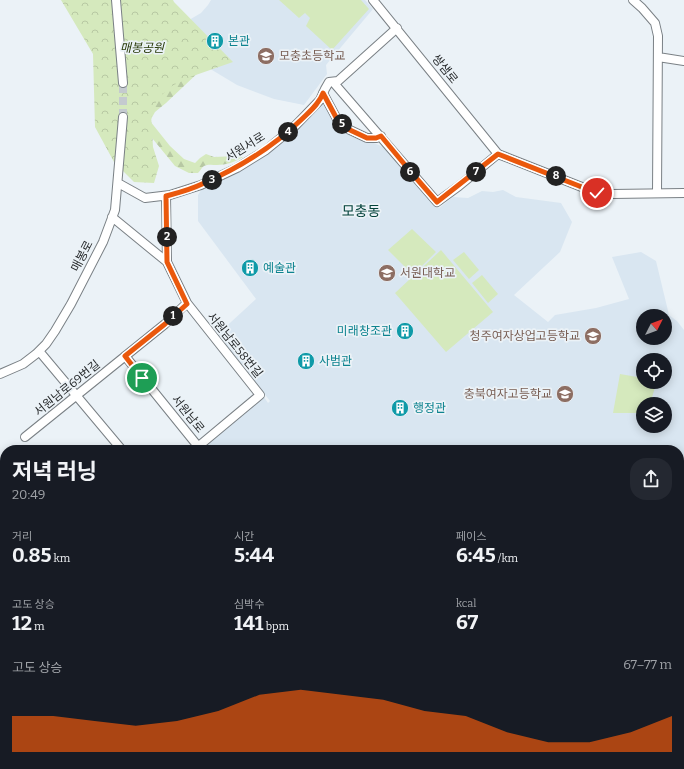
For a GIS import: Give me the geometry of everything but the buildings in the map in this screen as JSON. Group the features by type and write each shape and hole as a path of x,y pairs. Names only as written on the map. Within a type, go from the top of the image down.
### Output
{"street":[{"path":"116,0 123,83"},
{"name":"쌍샘로","path":"373,0 498,154 597,193 684,193"},
{"path":"633,0 655,23 658,36 657,193"},
{"name":"서원서로","path":"118,183 145,198 166,196 201,185 236,168 266,150 294,126 320,100 329,82 338,81 397,28"},
{"path":"658,57 684,61"},
{"path":"333,82 437,202 498,154"},
{"path":"323,93 338,121 350,130 367,138 376,138 381,136"},
{"name":"매봉로","path":"0,374 22,364 46,344 71,304 103,242 115,210 123,117"},
{"path":"166,196 167,262 187,304"},
{"path":"112,217 167,262"},
{"name":"서원남로69번길","path":"25,438 165,324 187,304"},
{"name":"서원남로58번길","path":"187,304 260,395 203,445"},
{"path":"39,351 118,445"},
{"name":"서원남로","path":"125,356 195,445"}],"shaded area":[{"name":"모충초등학교","path":"211,0 365,0 373,9 326,65 327,74 304,105 274,99 237,85 207,67 189,20 201,13"},
{"name":"서원대학교","path":"323,101 359,137 386,148 439,208 453,197 468,198 482,191 493,192 503,190 516,197 561,203 572,222 560,252 514,295 548,322 555,315 596,308 629,299 612,257 641,252 656,261 668,309 636,309 636,345 672,345 672,317 684,330 684,445 201,445 264,397 268,403 270,401 218,334 256,299 198,221 198,195 203,187 238,170"}],"green space":[{"name":"매봉공원","path":"61,0 173,0 233,62 190,77 172,86 158,98 151,114 153,147 159,166 154,183 134,182 114,162 95,127 93,54"},
{"path":"279,0 361,0 369,9 332,50 306,26 310,18 305,13 299,18"},
{"path":"202,69 155,112 150,121 170,146 184,159 195,163 206,154 214,157 243,157 227,164 206,165 198,173 189,173 175,166 152,138 139,84"},
{"path":"412,229 436,252 413,275 388,250"},
{"path":"441,250 493,312 446,352 395,293"},
{"path":"464,252 479,270 469,279 453,260"},
{"path":"482,275 498,294 488,303 472,283"},
{"path":"620,374 636,377 636,389 654,389 652,397 636,397 636,413 613,413"}],"tunnel":[{"path":"123,83 123,117"}],"place":[{"name":"본관","path":"215,41"},
{"name":"모충초등학교","path":"266,56"},
{"name":"예술관","path":"250,268"},
{"name":"서원대학교","path":"387,273"},
{"name":"미래창조관","path":"405,331"},
{"name":"청주여자상업고등학교","path":"593,336"},
{"name":"사범관","path":"306,361"},
{"name":"충북여자고등학교","path":"565,394"},
{"name":"행정관","path":"400,408"}],"district":[{"name":"모충동","path":"361,211"}],"route":[{"path":"142,378 125,356 187,304 167,262 166,196 201,185 236,168 266,150 294,126 320,100 323,93 338,121 350,130 367,138 376,138 381,136 437,202 498,154 597,193"}]}
